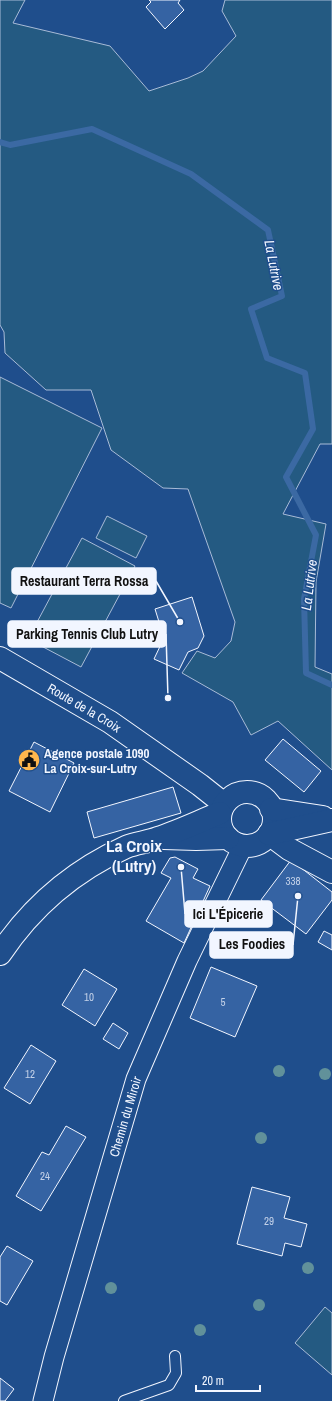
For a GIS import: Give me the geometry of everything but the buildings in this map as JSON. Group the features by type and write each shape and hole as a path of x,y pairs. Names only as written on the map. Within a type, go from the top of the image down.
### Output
{"street":[{"name":"Route de la Croix","path":"0,658 110,722 200,785 222,809"},
{"path":"159,838 196,839 236,842 258,843 269,834 273,826 274,817 271,808 261,796 245,792 237,794 230,798 222,809 220,822 221,827 223,831 236,842"},
{"path":"271,808 332,819"},
{"path":"0,954 12,936 44,900 69,879 98,861 128,847 159,838 222,809"},
{"path":"269,834 332,819"},
{"path":"269,834 289,849 332,872"},
{"name":"Chemin du Miroir","path":"43,1401 54,1357 136,1079 188,961 236,842"}],"lane":[{"path":"124,1401 169,1385 176,1373 175,1356"}],"shaded area":[{"path":"0,0 25,0 13,23 110,46 149,91 188,78 203,71 236,36 222,11 225,0 332,0 332,444 320,444 283,514 326,524 316,582 315,667 332,674 332,770 278,721 251,735 233,702 182,673 197,651 215,658 231,641 235,622 188,489 163,488 111,450 91,390 46,390 5,353 4,332 0,325"},
{"path":"0,377 102,428 11,608 0,603"},
{"path":"107,516 147,536 136,558 96,538"},
{"path":"82,538 135,566 81,667 28,639"},
{"path":"325,1307 332,1313 332,1375 295,1343"}],"waterway":[{"name":"La Lutrive","path":"0,142 10,145 92,129 191,174 268,230 282,296 251,309 267,358 305,373 313,429 286,477 316,535 304,599 306,673 332,685"}],"place":[{"name":"Restaurant Terra Rossa","path":"180,622"},
{"name":"Parking Tennis Club Lutry","path":"168,698"},
{"name":"Agence postale 1090 La Croix-sur-Lutry","path":"29,760"},
{"name":"Ici L'Épicerie","path":"181,867"},
{"name":"Les Foodies","path":"298,896"}],"district":[{"name":"La Croix (Lutry)","path":"134,856"}]}
